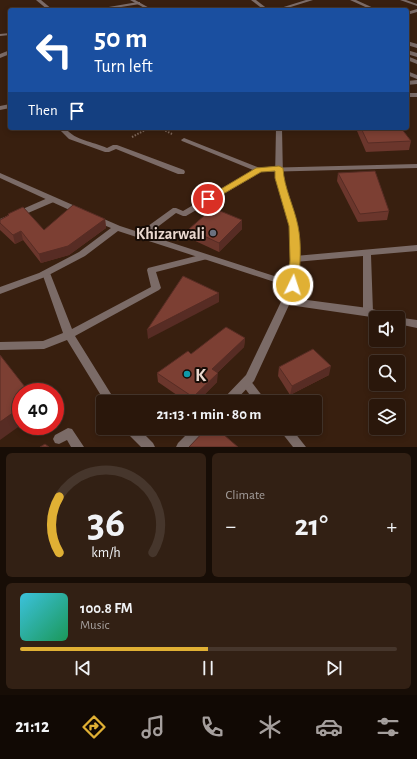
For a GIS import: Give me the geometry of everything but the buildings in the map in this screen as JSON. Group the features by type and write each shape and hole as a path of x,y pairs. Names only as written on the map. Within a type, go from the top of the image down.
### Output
{"street":[{"path":"38,0 48,8"},
{"path":"132,0 147,8"},
{"path":"253,0 263,8"},
{"path":"283,8 310,0"},
{"path":"352,0 371,8"},
{"path":"402,0 417,5"},
{"path":"108,8 138,4"},
{"path":"63,130 73,139 83,144 107,151 115,146 181,172"},
{"path":"234,395 250,378 287,301 293,285 295,260 294,226 279,178 279,130"},
{"path":"184,140 259,170"},
{"path":"140,236 176,210 183,214 259,170 279,168 417,166"},
{"path":"0,175 117,228 293,285"},
{"path":"0,222 53,199"},
{"path":"0,291 46,273 82,254 117,228"},
{"path":"295,260 417,248"},
{"path":"287,301 368,312 367,254"},
{"path":"0,346 44,345 69,335 156,288 151,270 204,256"},
{"path":"46,273 69,335 107,395"},
{"path":"405,321 417,324"},
{"path":"246,383 256,395"},
{"path":"59,439 68,433 78,447"},
{"path":"137,435 149,447"},
{"path":"182,447 194,435"},
{"path":"290,435 300,447"}],"place":[{"name":"Khizarwali","path":"213,233"},
{"name":"K","path":"187,374"}],"route":[{"path":"208,199 259,170 279,168 279,178 294,226 295,260 293,285"}]}
